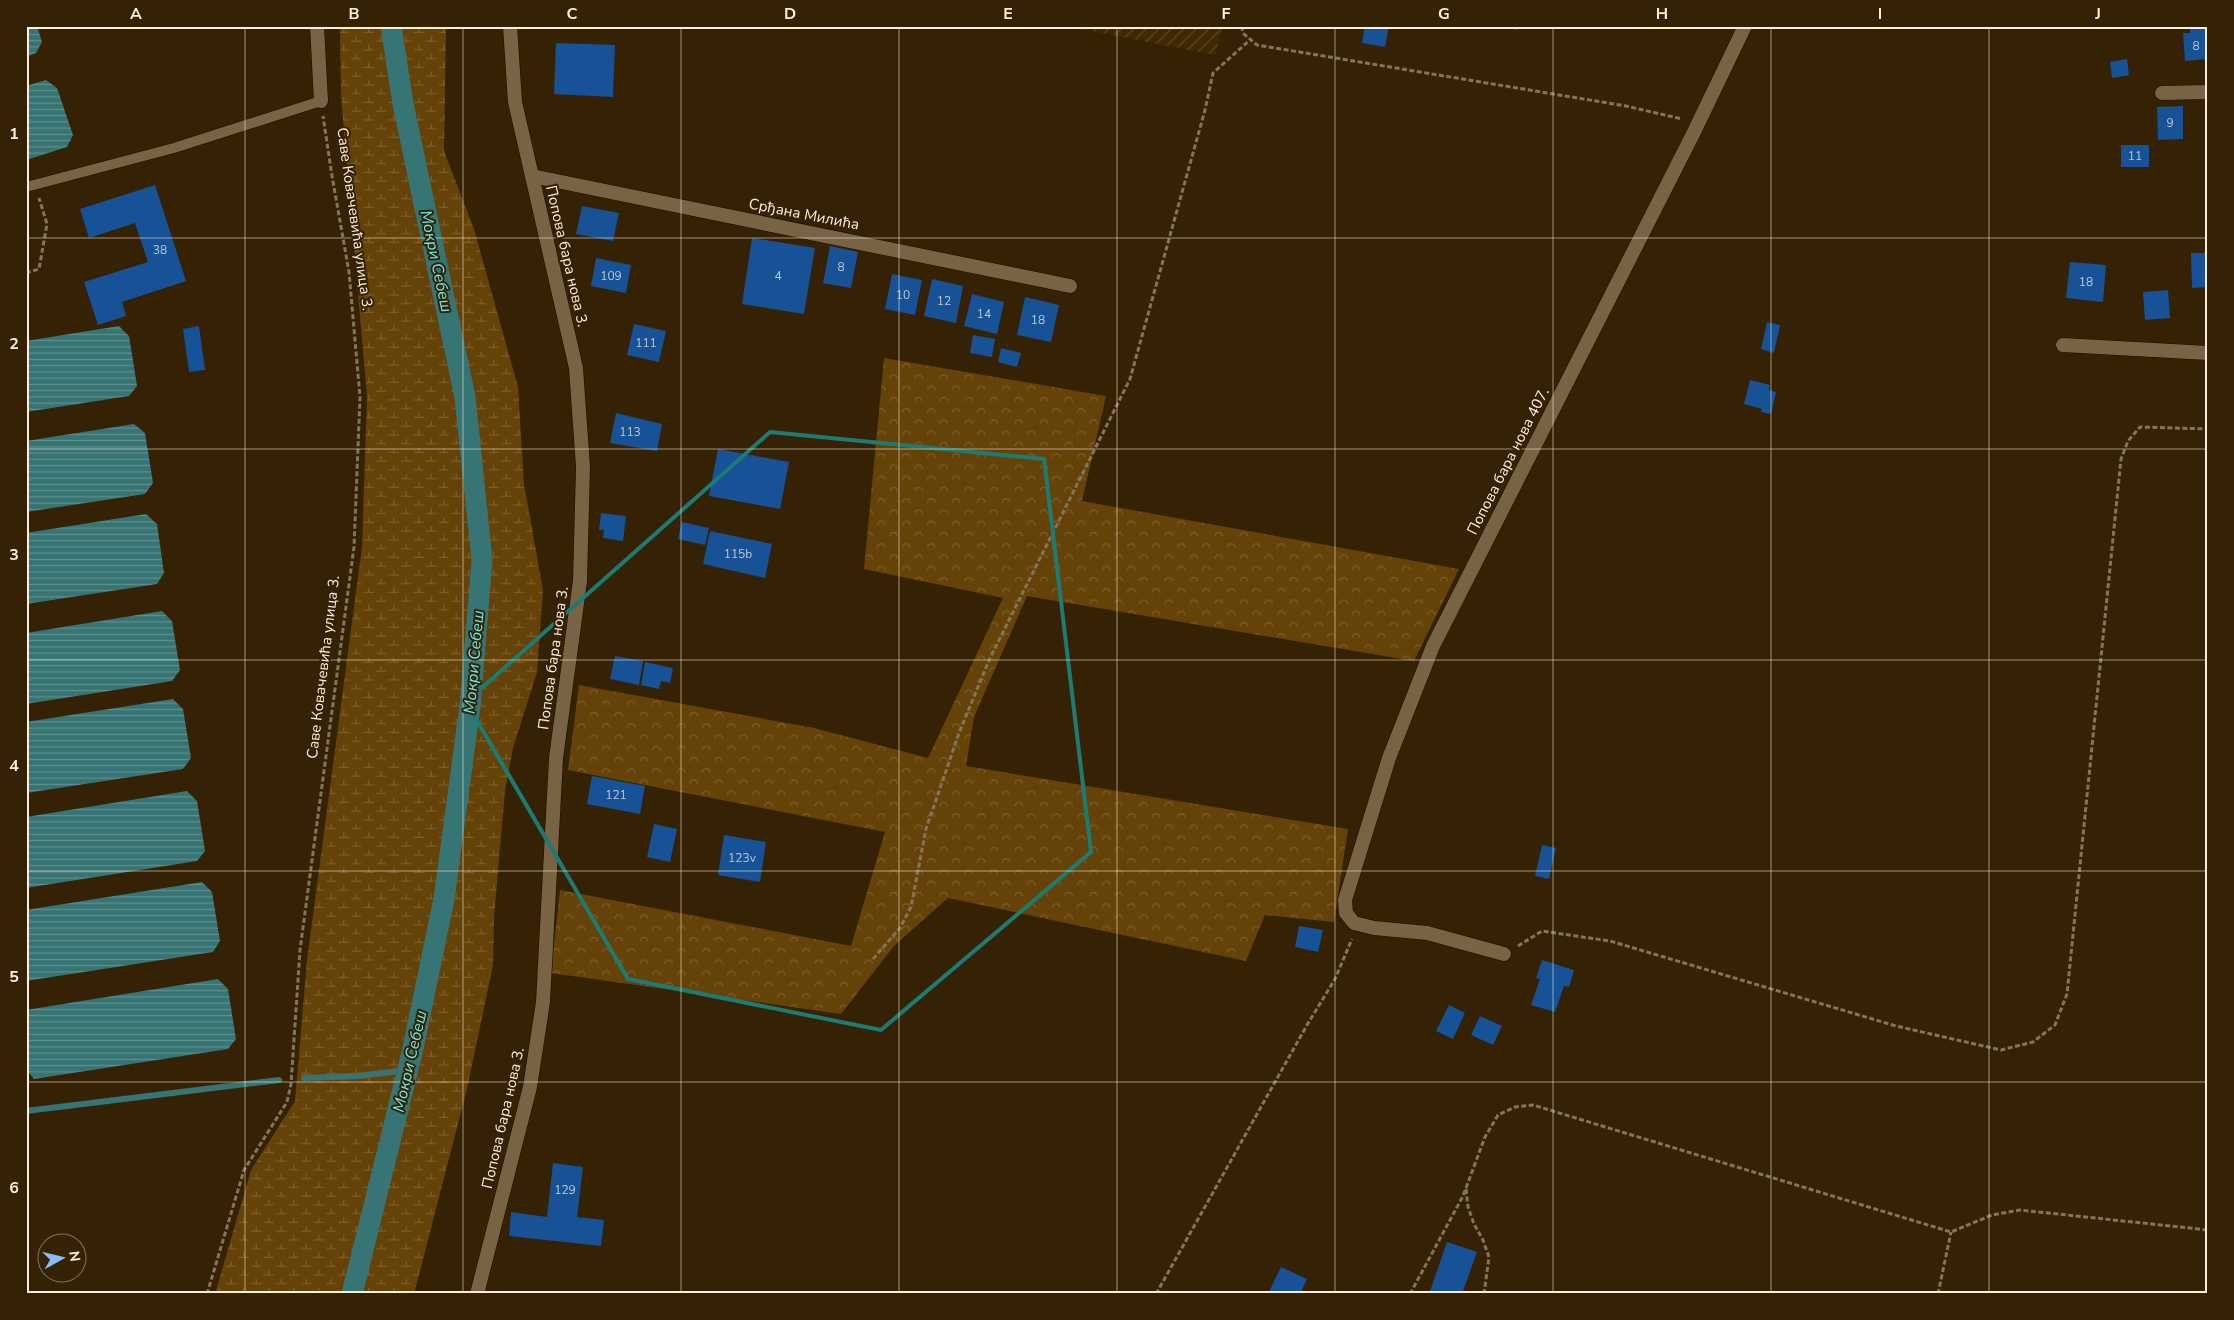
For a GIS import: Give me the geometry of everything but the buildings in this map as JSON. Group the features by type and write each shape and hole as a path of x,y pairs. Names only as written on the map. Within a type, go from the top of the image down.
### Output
{"street":[{"path":"317,26 321,101"},
{"name":"Попова бара нова 3.","path":"477,1294 530,1087 544,1002 556,758 580,581 583,467 576,368 515,102 510,26"},
{"name":"Попова бара нова 407.","path":"1354,923 1346,913 1344,900 1389,758 1433,646 1745,26"},
{"path":"2162,93 2208,92"},
{"name":"Срђана Милића","path":"532,176 1070,286"},
{"path":"2063,345 2208,353"},
{"path":"1354,923 1374,928 1427,932 1504,954"}],"lane":[{"path":"31,186 174,148 321,101"}],"path":[{"path":"1241,26 1244,34 1257,45 1626,106 1698,122"},
{"path":"872,959 900,928 911,907 926,829 959,733 990,658 1130,379 1205,110 1213,73 1250,40"},
{"name":"Саве Ковачевића улица 3.","path":"208,1294 244,1170 287,1102 291,1084 300,950 354,547 360,397 349,272 321,101"},
{"path":"26,273 39,269 47,224 31,186"},
{"path":"1504,954 1542,931 1610,941 1896,1026 2001,1050 2033,1042 2055,1025 2067,994 2121,459 2128,441 2140,427 2208,429"},
{"path":"1156,1294 1307,1025 1335,979 1352,939 1354,923"},
{"path":"1410,1294 1466,1188 1485,1138 1498,1115 1515,1107 1534,1105 1951,1232 1992,1215 2020,1210 2208,1230"},
{"path":"1466,1188 1468,1207 1490,1257 1484,1294"},
{"path":"1938,1294 1951,1232"}],"highlighted area":[{"path":"770,432 1044,459 1091,852 881,1030 628,979 466,702"}],"shaded area":[{"path":"1066,26 1223,26 1215,55"}],"green space":[{"path":"340,26 446,26 444,151 474,229 518,387 524,484 543,590 537,672 513,748 505,791 494,917 493,965 467,1089 414,1294 215,1294 251,1170 295,1101 307,960 362,547 367,397 341,96"},
{"path":"884,358 1106,396 1082,501 1459,569 1414,661 1027,596 974,717 966,766 1348,829 1334,922 1265,915 1246,961 948,898 894,946 841,1014 551,973 560,890 851,946 885,832 568,770 579,685 814,728 928,758 1003,598 864,569"}],"water":[{"path":"26,26 37,26 42,42 36,53 26,57"},
{"path":"46,80 57,88 73,135 67,147 26,160 26,86"},
{"path":"119,326 129,336 137,386 129,396 26,412 26,341"},
{"path":"134,424 145,433 153,483 145,494 26,512 26,441"},
{"path":"146,514 157,524 164,573 157,584 26,604 26,533"},
{"path":"162,611 172,621 180,670 172,681 26,704 26,633"},
{"path":"173,699 183,709 191,758 183,769 26,793 26,722"},
{"path":"187,791 197,801 205,851 197,861 26,888 26,817"},
{"path":"202,882 212,892 220,941 213,952 26,981 26,910"},
{"path":"218,979 228,989 236,1039 228,1049 34,1079 26,1069 26,1010"}],"waterway":[{"name":"Мокри Себеш","path":"352,1294 412,1053 444,899 470,706 482,560 465,397 403,104 391,26"},
{"path":"304,1078 358,1076 408,1070"},
{"path":"26,1111 279,1080"}]}
